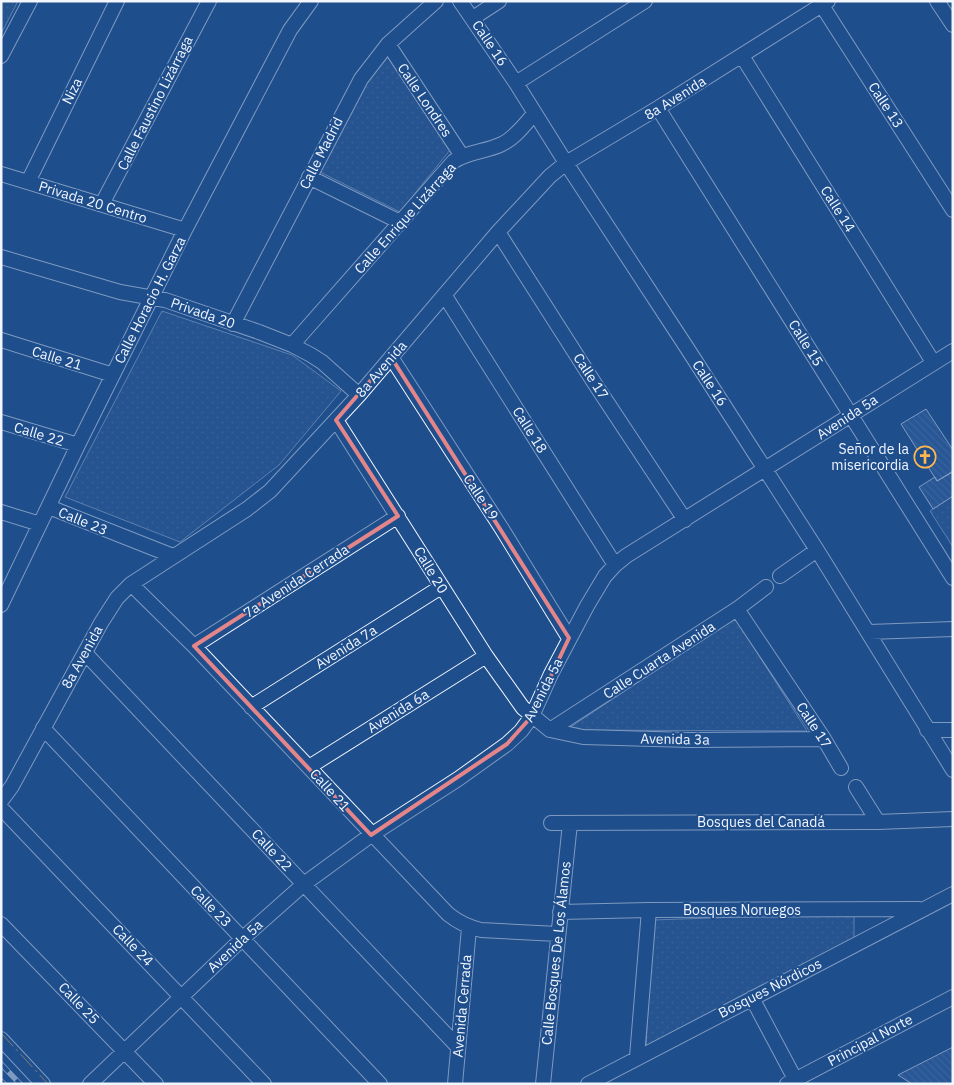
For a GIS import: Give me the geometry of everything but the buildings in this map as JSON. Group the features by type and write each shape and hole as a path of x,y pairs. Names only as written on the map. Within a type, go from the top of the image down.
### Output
{"street":[{"path":"1,56 30,1"},
{"name":"Niza","path":"28,182 117,1"},
{"name":"Calle Faustino Lizárraga","path":"102,204 209,1"},
{"name":"Calle Horacio H. Garza","path":"2,601 185,230 290,30 311,1"},
{"name":"Calle Madrid","path":"233,324 350,97 372,62 388,44 436,1"},
{"name":"Calle 16","path":"460,1 516,83 566,164 766,470 869,632 953,770"},
{"path":"473,18 499,1"},
{"path":"516,83 645,1"},
{"path":"937,1 953,25"},
{"name":"8a Avenida","path":"1,801 12,786 117,598 131,584 247,509 270,491 360,394 538,187 566,164 742,56 823,3"},
{"name":"Calle 13","path":"823,3 953,210"},
{"name":"Calle Londres","path":"388,44 462,156"},
{"name":"Calle 14","path":"742,56 933,362"},
{"name":"Calle 15","path":"658,108 953,578"},
{"name":"Calle Enrique Lizárraga","path":"292,345 443,171 462,156 505,144 534,114"},
{"name":"Privada 20 Centro","path":"1,174 185,230"},
{"path":"309,178 400,222"},
{"name":"Calle 17","path":"498,232 595,384 686,520"},
{"name":"Privada 20","path":"1,257 120,292 179,304 292,345 322,362 360,394"},
{"name":"Calle 18","path":"445,296 615,565"},
{"name":"Calle 21","path":"1,340 113,375"},
{"name":"Avenida 5a","path":"90,1084 242,939 304,884 371,834 458,779 507,744 521,731 532,716 569,638 605,576 615,565 626,556 953,351"},
{"name":"Calle 19","path":"391,357 569,638"},
{"name":"Calle 20","path":"336,420 486,656 523,708 532,716"},
{"name":"Calle 22","path":"1,422 78,445"},
{"name":"Calle 23","path":"49,507 173,556"},
{"name":"Calle 23","path":"1,512 40,524"},
{"name":"7a Avenida Cerrada","path":"194,646 398,516"},
{"path":"780,576 817,550"},
{"name":"Calle 21","path":"131,584 194,646 448,914 469,928 558,934"},
{"name":"Avenida 7a","path":"251,707 441,587"},
{"name":"Calle Cuarta Avenida","path":"550,730 737,609 766,587"},
{"name":"Calle 17","path":"737,609 824,739 841,768"},
{"path":"869,632 953,629"},
{"name":"Calle 22","path":"85,653 458,1047"},
{"name":"Avenida 6a","path":"310,767 486,656"},
{"name":"Avenida 3a","path":"532,716 550,730 583,737 690,740 824,739"},
{"name":"Calle 23","path":"43,728 380,1084"},
{"path":"928,730 953,730"},
{"path":"856,787 878,822"},
{"name":"Calle 24","path":"1,808 264,1084"},
{"name":"Bosques del Canadá","path":"551,823 878,822 953,819"},
{"name":"Calle Bosques De Los Álamos","path":"543,1084 570,823"},
{"name":"Bosques Nórdicos","path":"588,1084 953,894"},
{"name":"Bosques Noruegos","path":"560,912 923,909"},
{"path":"638,1057 649,910"},
{"name":"Calle 25","path":"1,924 156,1084"},
{"name":"Avenida Cerrada","path":"455,1084 469,928"},
{"name":"Principal Norte","path":"791,1082 953,997"},
{"path":"752,998 791,1082"},
{"path":"1,1039 43,1084"}],"highlighted area":[{"path":"391,357 569,638 532,716 507,744 371,835 194,646 398,516 336,420"}],"shaded area":[{"path":"1,1 18,1 1,34"},
{"path":"387,56 392,58 450,150 400,212 320,172 363,87"},
{"path":"162,311 292,355 341,391 279,465 180,542 65,497"},
{"path":"953,496 953,547 930,511"},
{"path":"735,618 807,731 566,730"},
{"path":"854,913 854,940 646,1046 653,920"}],"railway":[{"path":"1,1064 20,1084"},
{"path":"1,1081 4,1084"}],"power":[{"path":"1,1033 48,1084"}],"place":[{"name":"Señor de la misericordia","path":"925,457"}]}
